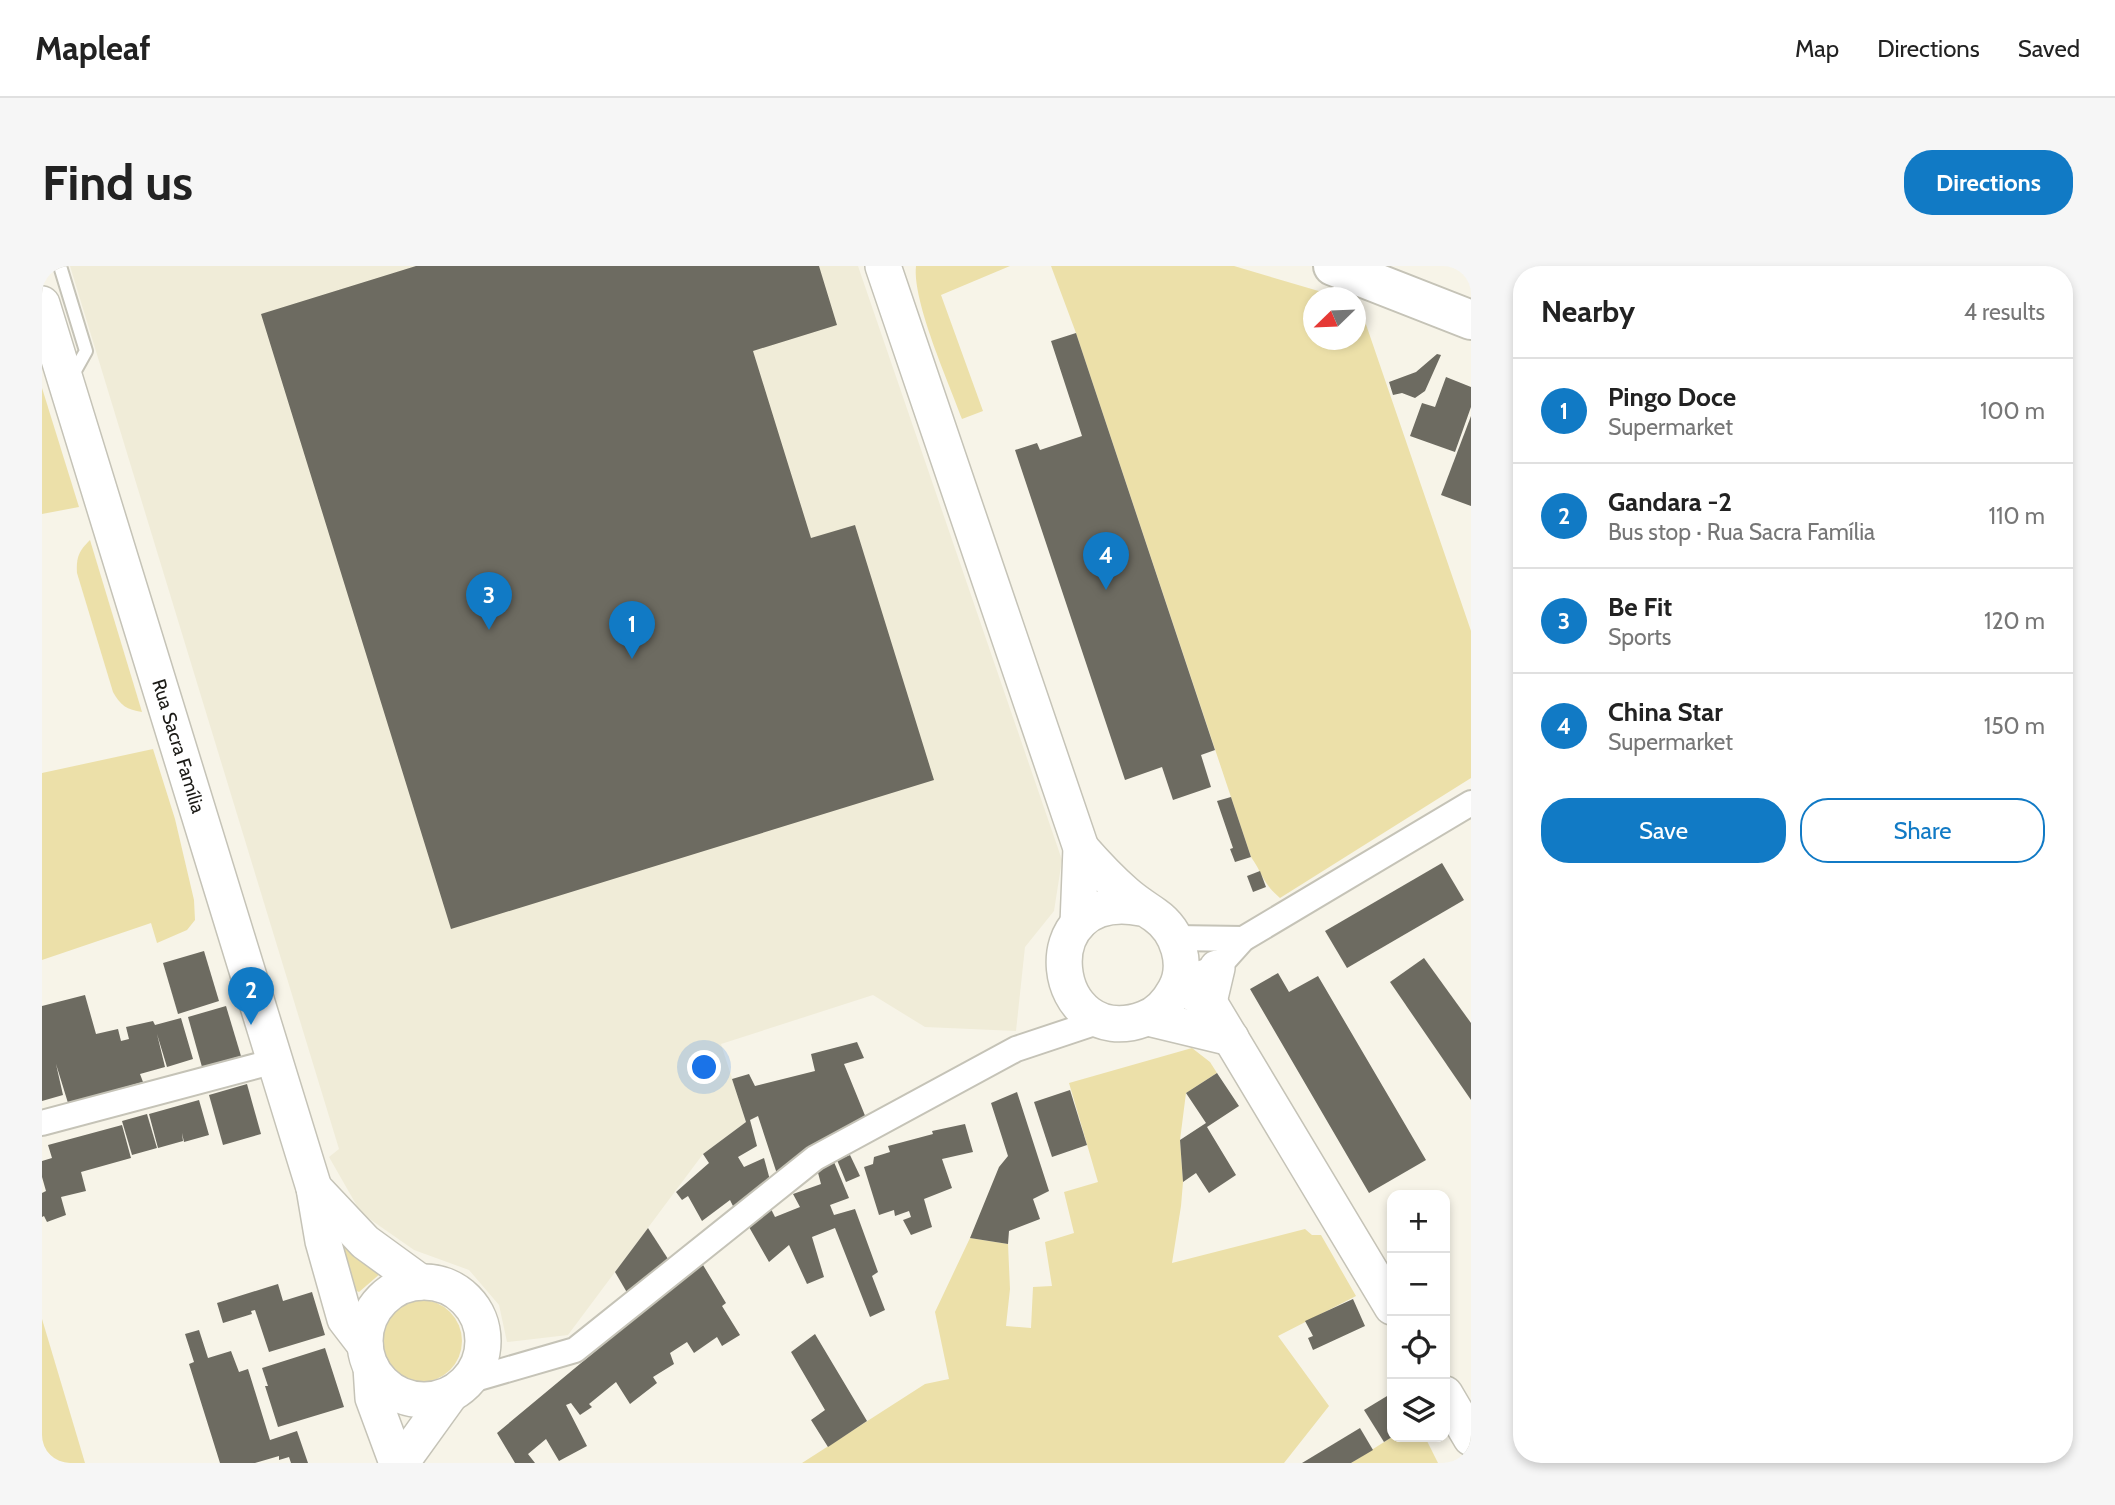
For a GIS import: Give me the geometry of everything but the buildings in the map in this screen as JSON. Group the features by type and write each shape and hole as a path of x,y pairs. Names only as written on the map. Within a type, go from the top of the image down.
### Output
{"main road":[{"path":"1315,266 1349,272 1471,320"}],"street":[{"path":"883,266 1081,848 1078,924"},
{"name":"Rua Sacra Família","path":"42,304 314,1188 323,1241 345,1319 368,1356"},
{"path":"1178,982 1217,968 1243,939 1471,803"},
{"path":"1081,848 1105,876 1141,908 1166,925 1175,938 1181,965 1178,982 1160,1009 1148,1018 1118,1023 1103,1020 1078,1004 1065,980 1063,962 1066,944 1078,924 1107,906 1141,908"},
{"path":"1175,938 1243,939"},
{"path":"1209,1002 1217,968"},
{"path":"1178,982 1209,1002 1387,1299"},
{"path":"1148,1018 1231,1038"},
{"path":"368,1356 381,1382 396,1394 414,1400 432,1400 459,1388 575,1350 815,1158 1016,1049 1103,1020"},
{"path":"42,1123 275,1061"},
{"name":"Rua Sacra Família","path":"314,1188 365,1242 420,1282"},
{"path":"420,1282 440,1284 458,1293 472,1307 481,1325 483,1344 479,1364 459,1388 399,1463 373,1398 368,1356 367,1326 374,1309 386,1295 402,1286 420,1282"},
{"path":"1450,1402 1471,1438"}],"lane":[{"path":"60,266 86,351 67,386"}],"shaded area":[{"path":"70,266 858,266 1062,860 1054,911 1025,947 1016,1031 925,1027 873,995 721,1044 746,1122 703,1154 568,1335 507,1342 499,1305 469,1270 414,1250 361,1213 329,1157 339,1149"},
{"path":"916,266 1010,266 941,295 983,411 962,419 925,320 916,281"},
{"path":"1051,266 1234,266 1305,287 1303,287 1303,350 1366,350 1366,324 1471,631 1471,778 1280,898 1251,857 1076,333"},
{"path":"42,388 79,507 42,514"},
{"path":"90,540 142,712 124,706 113,692 77,573 79,555"},
{"path":"153,749 175,819 194,900 195,920 187,930 157,943 151,923 42,960 42,773"},
{"path":"1192,1048 1210,1062 1217,1073 1186,1093 1180,1140 1183,1182 1172,1263 1305,1229 1312,1235 1321,1235 1356,1296 1278,1336 1329,1406 1284,1463 802,1463 925,1384 949,1379 935,1312 970,1238 1008,1244 1010,1289 1006,1326 1031,1328 1033,1287 1052,1286 1045,1242 1074,1233 1064,1192 1098,1182 1069,1083"},
{"path":"341,1242 381,1273 359,1292 354,1290"},
{"path":"421,1300 437,1303 450,1312 459,1325 462,1341 459,1357 450,1370 437,1379 421,1382 405,1379 392,1370 383,1357 380,1341 383,1325 392,1312 405,1303"},
{"path":"42,1319 85,1463 42,1463"},
{"path":"1387,1440 1428,1442 1438,1463 1351,1463"}],"place":[{"name":"China Star","path":"1106,590"},
{"name":"Be Fit","path":"489,630"},
{"name":"Pingo Doce","path":"632,659"},
{"name":"Gandara -2","path":"251,1025"}]}
